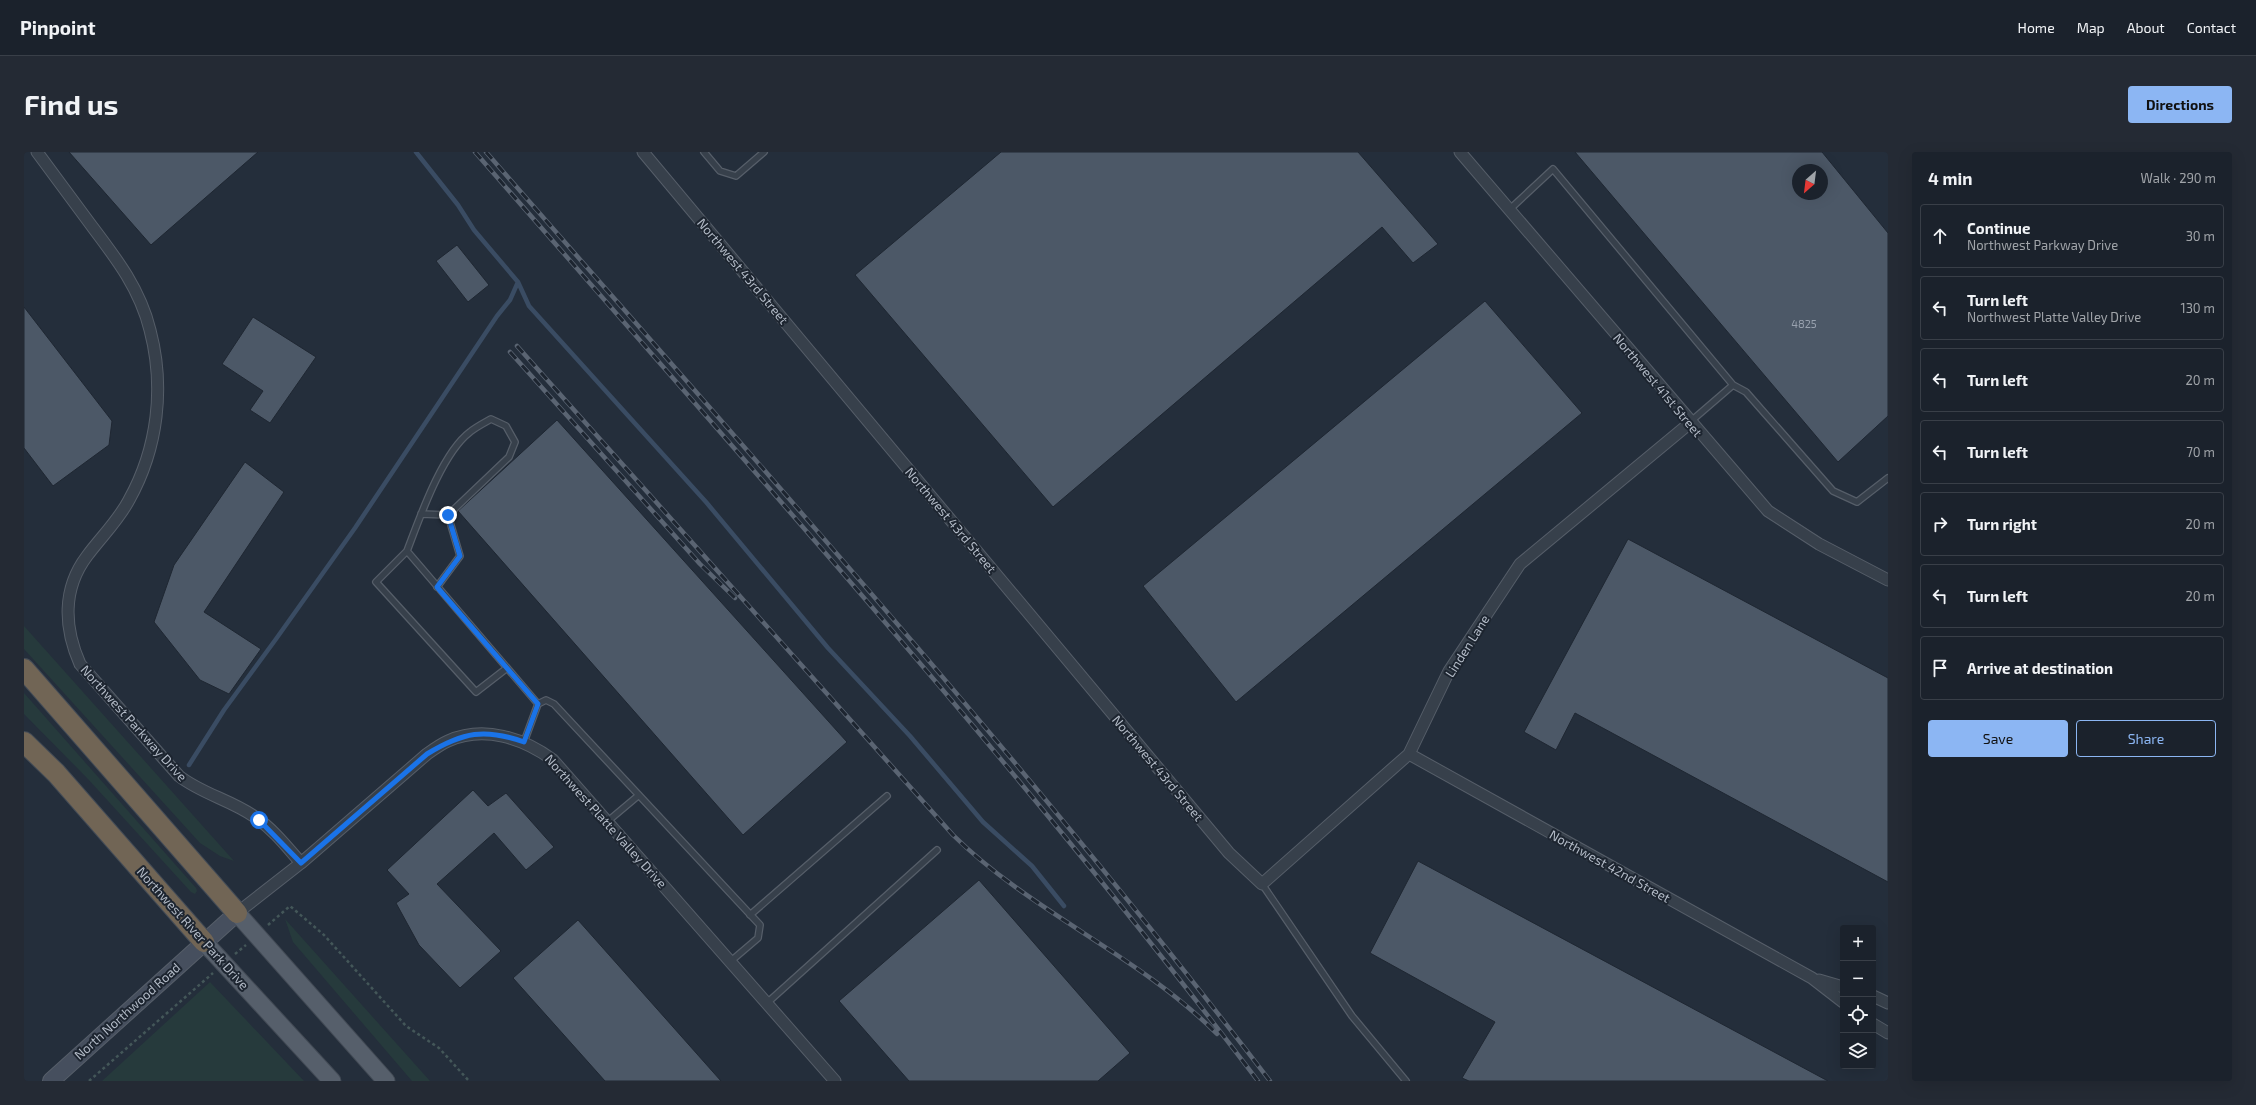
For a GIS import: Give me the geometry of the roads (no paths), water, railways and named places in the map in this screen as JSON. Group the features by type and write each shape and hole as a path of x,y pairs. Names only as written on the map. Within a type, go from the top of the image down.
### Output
{"highway":[{"path":"24,669 114,770 237,913"},
{"name":"Northwest River Park Drive","path":"24,742 56,773 204,942"}],"main road":[{"path":"237,913 386,1081"},
{"name":"Northwest River Park Drive","path":"204,942 332,1081"}],"street":[{"name":"Northwest Parkway Drive","path":"37,152 125,270 145,314 156,361 157,409 148,456 129,500 116,520 87,556 76,574 68,604 68,625 72,645 80,664 179,776 191,785 255,817 278,838 301,863"},
{"name":"Northwest 41st Street","path":"1460,152 1768,512 1819,544 1888,580"},
{"name":"Northwest 43rd Street","path":"645,153 1229,853 1262,884"},
{"name":"Linden Lane","path":"1262,884 1409,754 1450,671 1520,564 1690,422"},
{"name":"Northwest Platte Valley Drive","path":"237,913 301,863 427,754 449,741 472,734 496,734 534,746 553,760 835,1081"},
{"name":"Northwest 42nd Street","path":"1409,754 1812,978 1840,1000"},
{"name":"North Northwood Road","path":"51,1081 237,913"},
{"name":"Northwest 42nd Street","path":"1812,978 1840,986"},
{"path":"1875,997 1888,1003"},
{"path":"1876,1026 1888,1033"}],"lane":[{"path":"704,152 720,171 736,176 764,152"},
{"path":"1509,210 1553,169 1733,385 1746,392 1833,491 1857,502 1888,478"},
{"path":"1690,422 1733,385"},
{"path":"421,514 448,515 509,457 515,442 506,426 491,419 469,432 449,455 421,514 407,551 376,582 476,692 507,668"},
{"path":"437,587 460,556 448,515"},
{"path":"407,551 538,704"},
{"path":"524,742 538,704 546,700 554,704 760,925 758,938 730,961"},
{"path":"608,821 639,795"},
{"path":"750,915 887,796"},
{"path":"767,1003 937,850"},
{"path":"1262,884 1352,1016 1406,1081"}],"waterway":[{"path":"416,152 458,205 474,230 518,282 529,306 706,502 828,648 910,736 983,822 1032,866 1064,906"},
{"path":"189,765 224,710 355,528 497,316 510,300 518,282"}],"railway":[{"path":"475,152 775,495 973,726 1070,842 1258,1081"},
{"path":"486,152 886,610 984,726 1177,961 1270,1081"},
{"path":"517,346 953,835 984,863 1017,888 1154,981 1187,1006 1217,1034"},
{"path":"510,352 700,564 735,598"}]}
